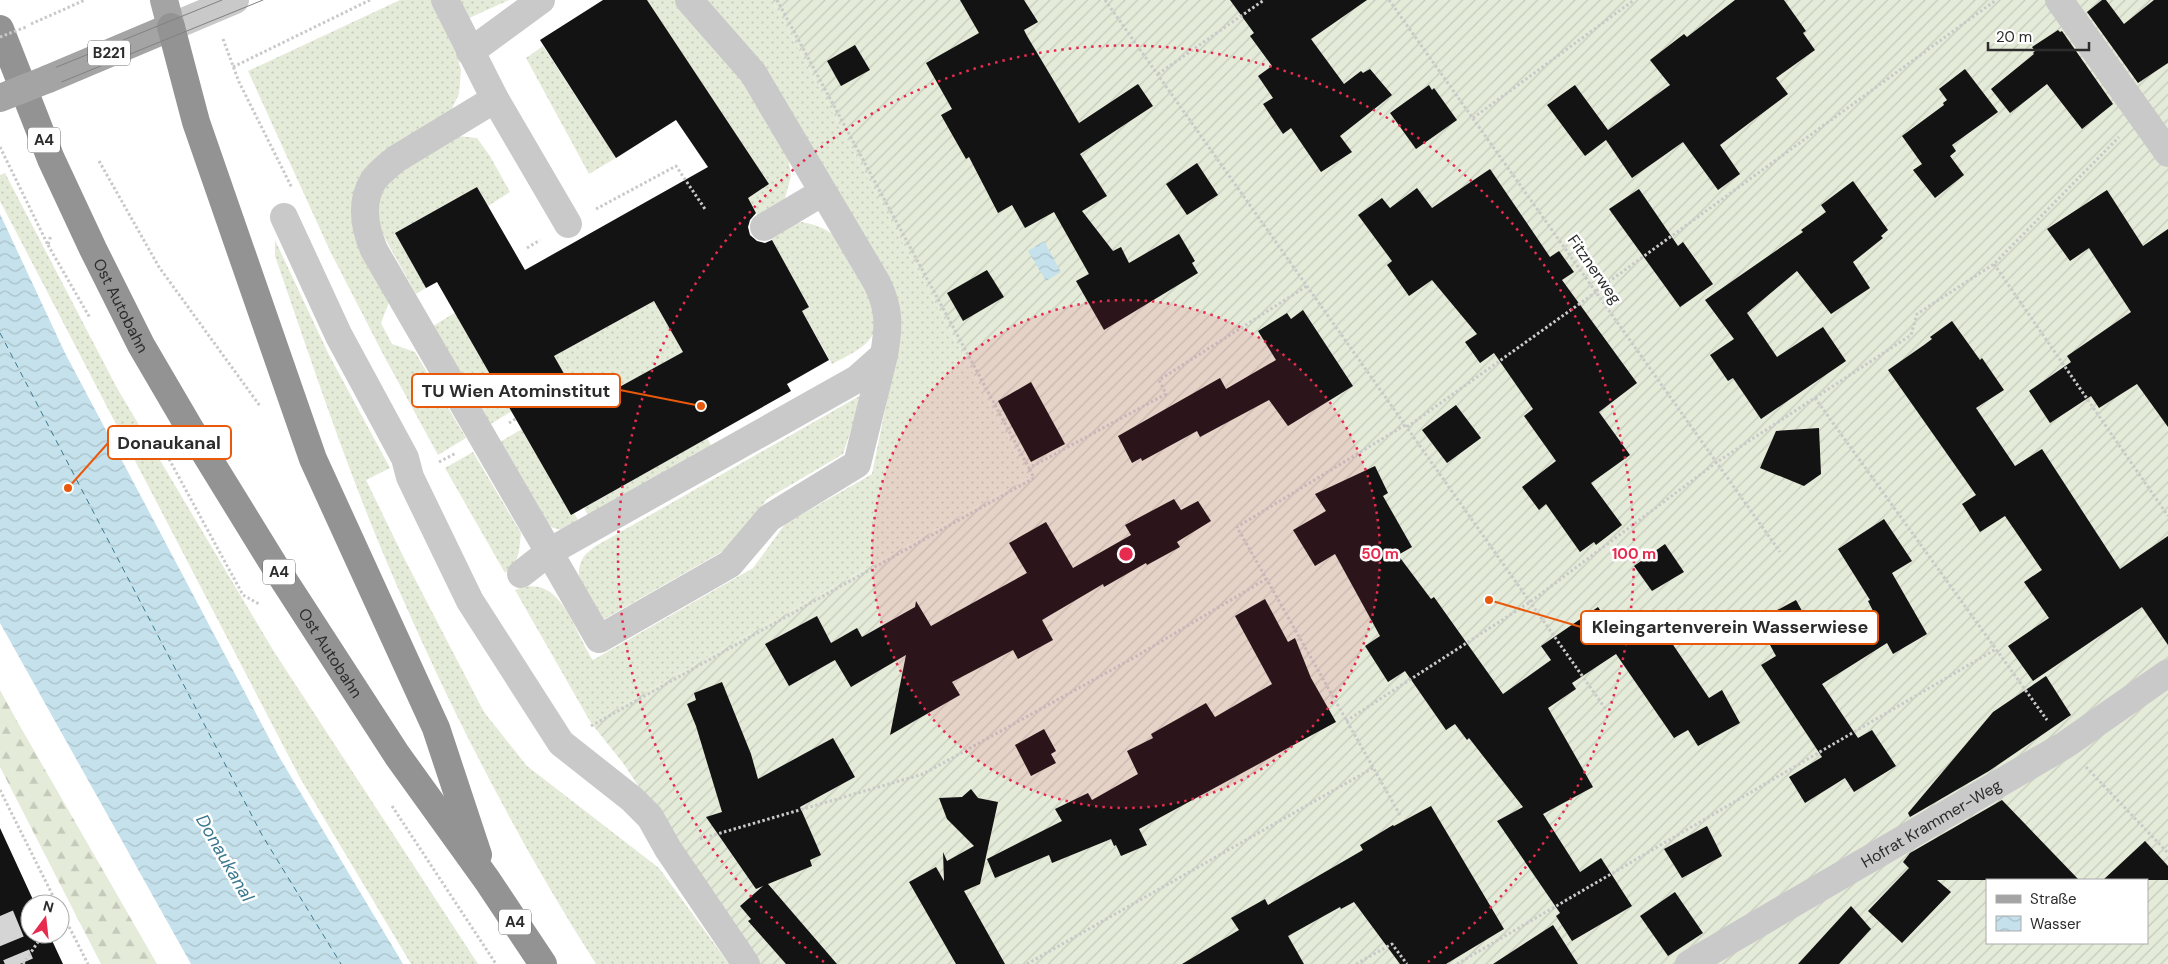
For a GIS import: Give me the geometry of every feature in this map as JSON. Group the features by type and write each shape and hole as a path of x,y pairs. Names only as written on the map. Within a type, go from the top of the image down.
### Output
{"highway":[{"path":"171,27 196,122 313,459 436,728 487,880"},
{"name":"Ost Autobahn","path":"13,28 51,159 141,345 189,427 295,598 397,755 487,880 543,964"}],"main road":[{"path":"164,0 171,27"},
{"name":"B221","path":"0,98 171,27"}],"street":[{"path":"171,27 235,0"},
{"path":"445,0 495,99 568,224"},
{"path":"470,52 541,0"},
{"path":"495,99 396,159 384,169 373,182 367,198 364,216 374,250 598,639 730,564 769,518 858,464 884,355 888,319 884,299 752,73 689,0"},
{"path":"2058,0 2168,153"},
{"path":"764,227 823,192"},
{"path":"284,217 339,336 405,458 410,477 470,601 560,743 632,799 650,817 668,849 746,964"},
{"path":"521,574 549,552 857,379 884,355"},
{"name":"Hofrat Krammer-Weg","path":"1689,964 2064,745 2168,673"}],"path":[{"path":"0,37 13,28 85,0"},
{"path":"233,67 370,0"},
{"path":"560,743 1034,478 777,0"},
{"path":"1105,0 1607,711"},
{"path":"1158,74 1264,0"},
{"name":"Fitznerweg","path":"1389,0 1780,552"},
{"path":"1473,118 1634,0"},
{"path":"1400,815 1237,526 1406,426 1596,292 1996,0"},
{"path":"1346,721 1530,602 1717,462 1912,335 1917,314 1994,264 2140,115"},
{"path":"0,147 48,245 51,232"},
{"path":"98,161 159,268 261,407"},
{"path":"568,224 676,166 705,208"},
{"path":"1994,264 2168,516"},
{"path":"1029,468 1166,394 1159,380 1307,286"},
{"path":"1815,398 2064,745 2168,853"},
{"path":"668,849 923,774 1135,657 1266,580"},
{"path":"1457,964 1996,648"},
{"path":"1027,964 1373,768"},
{"path":"0,790 52,894"},
{"path":"70,929 88,964"},
{"path":"23,964 37,944"},
{"path":"1356,964 1392,944 1407,964"}],"green space":[{"path":"400,0 434,0 454,44 461,70 459,94 448,117 353,210 354,235 389,302 381,323 392,344 415,352 466,438 438,455 330,251 248,71"},
{"path":"457,0 509,0 467,19"},
{"path":"647,0 678,0 726,55 787,149 791,176 784,202 760,220 755,210 734,206 769,184"},
{"path":"703,0 772,0 1029,477 591,723 515,590 531,586 544,589 555,596 572,620 593,660 753,568 785,524 872,474 901,331"},
{"path":"772,0 2168,0 2168,964 757,964 623,763 591,723 1029,477"},
{"path":"543,46 616,158 589,174 526,58"},
{"path":"458,136 477,138 490,156 510,192 488,206 477,187 395,233 426,288 416,294 378,226 380,189 387,177"},
{"path":"5,173 117,388 273,650 478,964 411,964 300,778 0,201 0,175"},
{"path":"802,222 824,229 836,237 860,273 870,291 875,306 876,323 871,338 856,351 832,364 802,311 809,307 768,233 785,225"},
{"path":"275,240 329,355 390,468 366,480 484,712 527,766 659,868 729,964 596,964 510,818 458,718 411,617 372,527 329,412 275,256"},
{"path":"654,301 683,352 583,407 554,356"},
{"path":"456,312 512,411 489,425 433,326"},
{"path":"863,394 843,454 767,499 730,547 601,621 583,591 579,574 583,558 594,547"},
{"path":"522,429 581,526 563,530 546,524 500,442"},
{"path":"707,438 714,450 591,521 584,508"},
{"path":"473,452 521,533 519,552 515,563 505,573 445,468"},
{"path":"0,690 157,964 101,964 70,904 70,894 65,894 0,767"}],"water":[{"name":"Donaukanal","path":"0,214 65,353 278,755 403,964 191,964 0,623"},
{"path":"1044,241 1061,272 1046,281 1028,251"}],"building":[{"path":"603,0 647,0 769,184 748,198 756,213 750,220 748,227 750,235 757,241 765,243 772,240 809,307 802,311 829,360 787,384 791,391 571,515 437,282 426,288 395,233 477,187 525,270 708,167 676,120 616,158 540,40","holes":["654,301 683,352 583,407 554,356"]},
{"path":"960,0 1024,0 1038,22 1024,30 1079,123 1138,84 1153,106 1080,154 1107,196 1082,211 1113,251 1121,247 1129,263 1179,234 1195,261 1192,263 1198,273 1104,330 1076,281 1089,274 1054,212 1025,228 1012,205 998,213 969,157 966,159 941,115 952,109 926,63 979,33"},
{"path":"1230,0 1367,0 1311,39 1344,84 1361,71 1363,73 1370,69 1392,95 1340,136 1352,152 1321,172 1291,128 1283,134 1263,104 1273,98 1258,76 1272,66 1250,36 1254,33"},
{"path":"1735,0 1784,0 1806,31 1803,33 1815,50 1776,78 1788,94 1720,145 1740,174 1718,190 1683,142 1632,178 1606,140 1585,156 1547,105 1575,85 1608,130 1670,85 1650,60 1684,34 1687,37"},
{"path":"2102,0 2106,0 2124,24 2154,0 2168,0 2168,63 2138,83 2087,12"},
{"path":"2058,30 2062,31 2113,104 2082,129 2047,84 2010,113 1991,89 2034,54 2035,51 2032,47"},
{"path":"855,45 870,70 841,86 827,61"},
{"path":"1965,69 1998,112 1952,145 1956,151 1950,156 1964,175 1935,198 1913,170 1922,164 1902,136 1944,105 1943,103 1947,100 1939,89"},
{"path":"1429,85 1432,90 1434,88 1457,120 1416,149 1390,113"},
{"path":"1197,163 1218,195 1187,215 1166,184"},
{"path":"1490,169 1550,257 1559,251 1574,272 1562,280 1637,383 1599,412 1630,455 1591,483 1622,525 1596,545 1594,542 1580,552 1546,504 1539,510 1522,487 1556,461 1524,416 1533,409 1494,353 1480,363 1465,342 1477,334 1432,280 1409,296 1387,265 1392,261 1358,215 1382,198 1390,208 1417,188 1432,208"},
{"path":"1853,181 1888,230 1881,236 1883,238 1853,262 1870,288 1831,314 1797,271 1747,313 1777,357 1823,327 1846,361 1761,419 1733,378 1728,381 1710,355 1734,339 1705,300 1803,232 1801,230 1826,212 1821,205"},
{"path":"1639,189 1678,246 1683,242 1713,284 1680,307 1609,209"},
{"path":"2107,190 2143,246 2168,229 2168,427 2137,384 2099,408 2091,396 2050,423 2029,391 2071,362 2067,356 2131,312 2089,248 2070,261 2047,229"},
{"path":"987,270 1004,297 963,321 947,293"},
{"path":"1303,310 1353,386 1288,426 1269,400 1200,437 1197,431 1142,461 1141,458 1132,463 1118,436 1220,378 1226,389 1276,360 1258,331 1287,313 1291,319"},
{"path":"1952,321 1980,360 1982,358 2004,390 1976,408 2015,466 2042,449 2120,569 2168,536 2168,645 2142,607 2033,681 2008,646 2049,618 2024,582 2042,570 2005,516 1980,532 1962,504 1976,495 1888,370 1932,339 1930,337"},
{"path":"1031,382 1065,444 1031,462 998,401"},
{"path":"1456,405 1481,438 1447,463 1422,430"},
{"path":"1819,428 1821,474 1804,486 1760,468 1776,431"},
{"path":"1375,466 1388,493 1383,496 1412,547 1398,555 1431,599 1434,597 1503,694 1551,660 1541,646 1598,607 1624,645 1657,621 1709,698 1722,690 1740,723 1698,746 1688,730 1674,738 1616,654 1572,683 1576,689 1548,708 1593,787 1543,814 1580,872 1601,858 1632,906 1572,941 1556,916 1560,913 1497,821 1523,807 1469,738 1467,740 1455,724 1446,730 1405,671 1388,682 1365,646 1380,636 1335,554 1315,566 1293,530 1326,511 1315,494"},
{"path":"1174,499 1181,510 1198,501 1211,521 1177,542 1180,547 1147,565 1146,563 1104,587 1103,584 1042,620 1053,640 1018,659 1013,650 952,682 960,695 890,735 906,655 851,687 835,660 789,686 765,644 817,616 831,643 857,628 862,637 915,607 916,601 931,626 1027,573 1009,543 1046,522 1073,568 1131,535 1125,525"},
{"path":"1884,519 1912,561 1892,573 1927,634 1893,654 1887,643 1822,684 1858,738 1872,730 1896,766 1854,792 1845,778 1805,803 1789,777 1822,757 1761,665 1776,656 1757,621 1796,600 1821,645 1829,640 1832,645 1877,619 1868,601 1870,600 1838,549"},
{"path":"1665,544 1684,572 1652,591 1634,566"},
{"path":"1265,599 1288,642 1295,638 1311,678 1336,722 1139,829 1147,845 1121,856 1111,839 1052,863 1049,855 995,878 987,859 1062,821 1055,809 1088,793 1092,800 1138,774 1127,751 1153,738 1151,734 1206,703 1215,717 1272,684 1235,616"},
{"path":"2046,676 2071,715 1989,771 1910,817 1908,813 1993,712"},
{"path":"722,682 751,754 758,779 833,738 855,777 800,807 821,855 810,860 812,866 768,884 837,964 786,964 748,921 751,919 740,906 763,886 756,889 706,817 722,812 696,726 687,704 696,700 694,693"},
{"path":"1044,729 1056,751 1051,754 1056,763 1031,776 1015,745"},
{"path":"971,789 978,798 998,802 980,884 964,891 1005,964 956,964 909,882 936,867 944,881 943,852 947,861 974,846 947,819 939,798 962,797"},
{"path":"2002,800 2078,879 1937,880 1951,892 1902,943 1868,911 1909,868 1903,862 1910,853"},
{"path":"1431,806 1504,929 1446,964 1400,964 1354,902 1341,909 1340,907 1288,936 1304,964 1182,964 1239,930 1231,918 1265,899 1268,905 1363,850 1360,845 1393,825"},
{"path":"1707,826 1722,856 1682,878 1664,849"},
{"path":"0,828 30,894 20,894 20,944 54,944 63,964 0,964"},
{"path":"2145,841 2168,866 2168,880 2104,879"},
{"path":"1675,892 1703,933 1668,956 1640,916"},
{"path":"1851,906 1871,929 1839,964 1798,964"},
{"path":"1553,925 1578,964 1493,964"}],"ferry route":[{"path":"0,333 262,835 341,964"}],"tunnel":[{"path":"0,916 20,964"}],"tram line":[{"path":"0,90 222,0"},
{"path":"0,107 263,0"}],"place":[{"name":"TU Wien Atominstitut","path":"701,406"},
{"name":"Donaukanal","path":"68,488"},
{"name":"Kleingartenverein Wasserwiese","path":"1489,600"}]}
